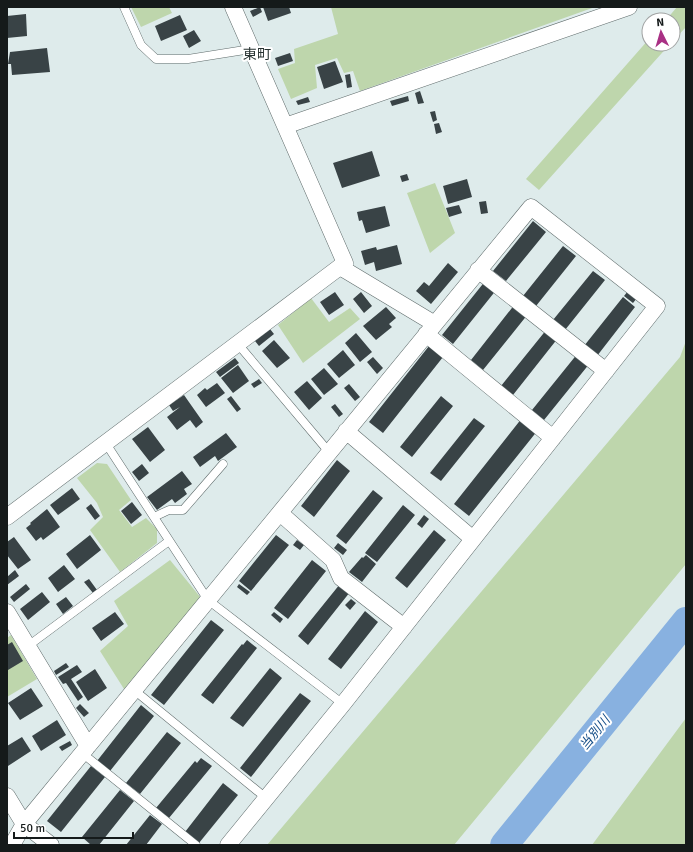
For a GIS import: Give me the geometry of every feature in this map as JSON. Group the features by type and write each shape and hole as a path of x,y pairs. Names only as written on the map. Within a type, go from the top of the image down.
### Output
{"street":[{"path":"7,517 345,263 233,7"},
{"path":"285,126 630,7"},
{"path":"12,845 24,824 531,206 657,306 343,704 228,845"},
{"path":"340,267 430,329 553,438"},
{"path":"478,270 606,371"},
{"path":"346,431 473,539"},
{"path":"280,513 333,560 341,578 404,627"},
{"path":"7,612 12,630 28,646 85,750"},
{"path":"7,796 24,824 51,845"}],"lane":[{"path":"124,7 141,45 156,59 188,59 252,49"},
{"path":"237,343 329,452"},
{"path":"105,442 208,600 343,704"},
{"path":"154,517 169,510 183,510 224,464"},
{"path":"28,646 169,541"},
{"path":"134,690 266,798"},
{"path":"85,750 196,845"}],"green space":[{"path":"131,7 169,7 172,13 141,27"},
{"path":"331,7 595,7 360,91 353,71 344,73 337,58 315,65 317,88 291,99 278,69 295,63 294,49 338,34"},
{"path":"677,7 686,7 686,27 681,32 681,12 673,12"},
{"path":"641,48 641,52 663,52 539,190 526,179"},
{"path":"435,183 455,233 430,253 407,193"},
{"path":"311,298 329,322 350,308 360,319 303,363 278,325"},
{"path":"686,341 686,564 454,845 267,845 680,357"},
{"path":"97,463 107,464 131,500 119,510 132,527 146,518 157,529 157,543 120,572 90,530 103,517 97,503 77,478"},
{"path":"170,560 201,598 124,689 100,651 128,626 114,601"},
{"path":"11,635 37,679 7,697 7,638"},
{"path":"686,718 686,845 592,845"}],"building":[{"path":"260,7 262,12 253,17 250,11"},
{"path":"263,7 289,7 291,13 268,21"},
{"path":"26,14 27,36 7,38 7,16"},
{"path":"180,15 187,30 161,41 155,26"},
{"path":"194,30 201,41 189,48 183,36"},
{"path":"47,48 50,72 12,75 11,64 8,64 10,52"},
{"path":"290,53 293,61 278,66 275,58"},
{"path":"335,61 343,82 324,89 317,67"},
{"path":"350,74 352,87 347,88 345,75"},
{"path":"420,91 424,103 418,104 415,93"},
{"path":"408,96 409,101 392,106 390,101"},
{"path":"308,97 310,102 298,105 296,101"},
{"path":"435,111 437,120 433,122 430,112"},
{"path":"439,123 442,132 436,134 434,124"},
{"path":"372,151 380,176 342,188 333,163"},
{"path":"407,174 409,180 402,182 400,176"},
{"path":"467,179 472,197 448,204 443,186"},
{"path":"486,201 488,213 481,214 479,202"},
{"path":"459,205 462,213 449,217 446,208"},
{"path":"385,206 390,226 366,233 362,220 359,221 357,212"},
{"path":"533,221 546,232 506,281 493,271"},
{"path":"397,245 402,264 376,271 374,262 365,265 361,251 376,247 377,250"},
{"path":"563,246 576,256 536,306 523,296"},
{"path":"448,263 458,272 431,304 416,291 424,282 429,286"},
{"path":"593,271 605,280 565,330 553,320"},
{"path":"486,280 497,289 453,344 442,335"},
{"path":"628,291 637,298 633,303 624,296"},
{"path":"335,292 344,305 329,315 320,302"},
{"path":"361,292 372,306 364,313 353,299"},
{"path":"623,297 635,307 597,356 584,346"},
{"path":"515,304 528,314 483,370 471,360"},
{"path":"386,307 396,318 389,324 392,327 376,340 363,326"},
{"path":"270,329 274,334 259,346 255,341"},
{"path":"547,329 558,338 513,395 501,386"},
{"path":"356,333 372,352 360,362 345,343"},
{"path":"274,340 290,358 277,368 262,351"},
{"path":"429,346 443,357 383,433 369,422"},
{"path":"343,350 355,365 339,378 327,364"},
{"path":"578,353 590,363 544,420 532,410"},
{"path":"373,357 383,368 377,374 367,362"},
{"path":"235,358 239,363 220,377 216,372"},
{"path":"238,365 249,381 233,393 221,378"},
{"path":"324,368 338,384 324,395 311,379"},
{"path":"259,379 262,383 254,388 251,384"},
{"path":"307,381 322,398 309,410 294,392"},
{"path":"217,383 225,393 206,407 197,395 205,388 207,390"},
{"path":"349,384 360,397 355,401 344,388"},
{"path":"184,395 203,422 196,428 190,420 177,430 167,417 180,407 173,411 169,405"},
{"path":"231,396 241,409 237,412 227,399"},
{"path":"441,396 453,406 412,457 400,447"},
{"path":"335,404 343,414 339,417 331,407"},
{"path":"474,418 485,426 441,481 430,473"},
{"path":"522,418 538,430 469,516 454,504"},
{"path":"148,427 165,450 150,462 132,439"},
{"path":"226,433 237,447 218,461 215,456 200,467 193,457"},
{"path":"337,460 350,471 314,517 301,506"},
{"path":"142,464 149,473 139,481 132,472"},
{"path":"182,471 192,484 184,489 187,494 175,503 172,499 157,510 147,497"},
{"path":"72,488 80,499 58,515 50,505"},
{"path":"373,490 383,498 346,544 336,536"},
{"path":"132,502 142,515 131,524 121,511"},
{"path":"91,504 100,516 95,520 86,508"},
{"path":"403,505 415,515 377,562 365,553"},
{"path":"47,509 60,527 43,540 41,537 36,541 26,528"},
{"path":"424,515 429,519 422,528 417,524"},
{"path":"434,530 446,540 407,588 395,578"},
{"path":"90,535 101,550 77,569 66,554"},
{"path":"276,535 289,545 251,591 239,581"},
{"path":"14,537 31,560 18,569 7,555 7,542"},
{"path":"297,540 304,545 300,550 293,545"},
{"path":"338,543 347,550 343,555 334,548"},
{"path":"366,555 376,564 362,582 349,572 362,557 363,558"},
{"path":"312,560 326,571 288,619 274,608"},
{"path":"64,565 75,579 58,592 48,578"},
{"path":"15,570 19,576 7,585 7,577"},
{"path":"89,579 97,590 93,593 84,582"},
{"path":"26,584 30,589 14,602 10,597"},
{"path":"239,584 250,592 247,595 237,587"},
{"path":"340,584 350,592 308,645 298,636"},
{"path":"42,592 50,602 28,620 20,609"},
{"path":"66,597 73,606 63,614 56,604"},
{"path":"351,599 356,603 350,610 345,605"},
{"path":"365,611 378,622 341,669 328,659"},
{"path":"115,612 124,624 101,641 92,628"},
{"path":"274,612 283,619 280,623 271,615"},
{"path":"211,620 224,630 164,705 151,695"},
{"path":"247,640 257,648 213,704 201,695 242,644 243,645"},
{"path":"12,642 23,661 8,670 7,645"},
{"path":"66,663 69,667 56,675 54,671"},
{"path":"77,665 82,672 71,679 83,697 78,701 66,683 63,684 58,677"},
{"path":"270,668 282,678 243,727 230,718"},
{"path":"95,669 107,688 88,701 76,682"},
{"path":"31,688 43,706 20,720 8,703"},
{"path":"300,693 311,701 251,777 240,768"},
{"path":"80,704 89,713 84,717 76,708"},
{"path":"141,705 154,716 110,771 97,761"},
{"path":"57,720 66,735 41,751 32,736"},
{"path":"167,732 181,743 140,794 126,783"},
{"path":"22,737 31,751 8,766 7,746"},
{"path":"70,741 72,745 62,751 59,747"},
{"path":"201,758 212,766 169,818 156,808 195,761 197,763"},
{"path":"91,766 105,777 61,832 47,821"},
{"path":"223,783 238,795 199,843 185,832"},
{"path":"120,790 134,801 99,845 91,845 82,837"},
{"path":"150,815 162,824 146,845 126,845"}],"waterway":[{"name":"当別川","path":"504,845 686,621"}],"district":[{"name":"東町","path":"257,54"}]}
